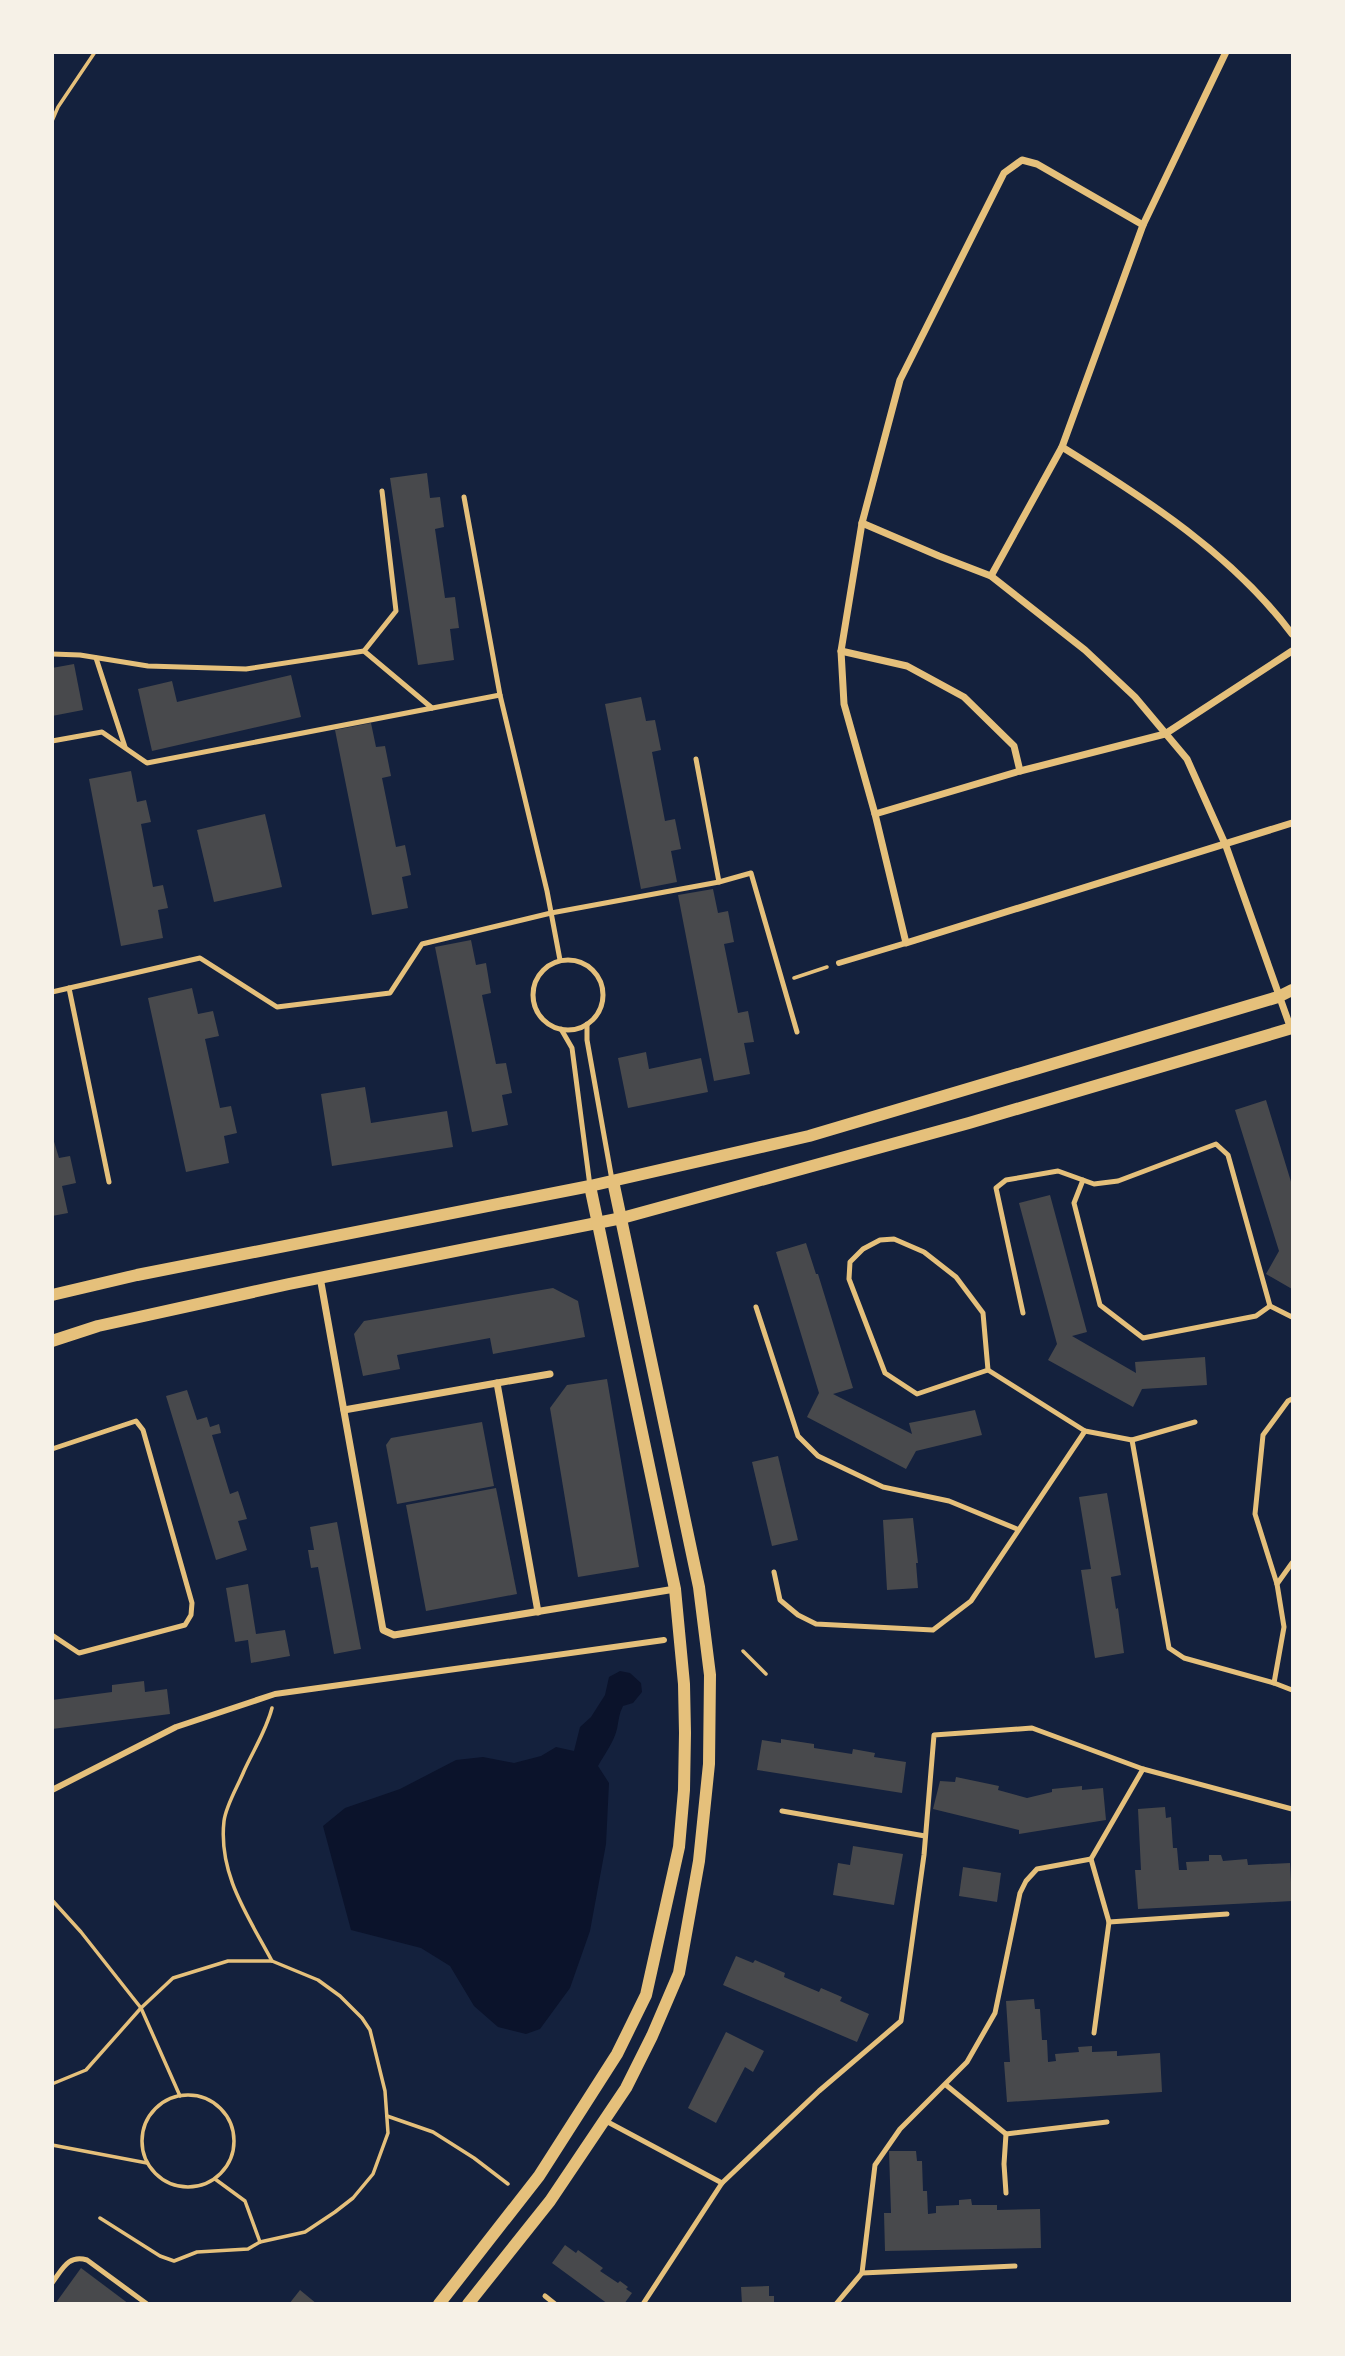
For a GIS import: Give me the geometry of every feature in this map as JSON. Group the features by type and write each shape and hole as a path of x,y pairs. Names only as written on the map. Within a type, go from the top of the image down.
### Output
{"street":[{"path":"991,576 1062,447 1143,225 1226,52"},
{"path":"906,943 875,814 844,704 841,651 862,523 900,380 1004,173 1022,160 1037,164 1143,225"},
{"path":"1062,447 1147,501 1191,534 1269,603 1293,634"},
{"path":"52,1341 98,1326 320,1278 622,1218 969,1123 1292,1030 1226,846 1187,759 1135,697 1085,650 991,576 862,523"},
{"path":"841,651 908,666 964,697 1014,746 1020,771"},
{"path":"875,814 1020,771 1165,734 1293,651"},
{"path":"839,963 1293,824"},
{"path":"52,1295 137,1275 590,1186 809,1136 1278,997 1293,989"},
{"path":"468,2304 550,2201 626,2088 679,1973 698,1861 709,1764 710,1675 699,1587 613,1181"},
{"path":"439,2304 539,2176 617,2054 646,1995 679,1847 684,1790 684,1684 675,1590 590,1186"},
{"path":"320,1278 383,1630 394,1635 699,1587"},
{"path":"344,1410 550,1374"},
{"path":"496,1383 538,1612"},
{"path":"52,1790 176,1727 275,1694 664,1640"}],"lane":[{"path":"52,654 148,666 246,669 364,651 397,611 382,491"},
{"path":"464,496 500,695 560,960"},
{"path":"364,651 432,708"},
{"path":"96,658 125,747"},
{"path":"52,741 102,732 148,763 500,695"},
{"path":"696,759 719,882"},
{"path":"52,992 200,958 276,1007 390,993 422,944 551,913 719,882 751,873 797,1032"},
{"path":"560,960 571,960 592,969 599,978 603,999 600,1009 587,1024 579,1028 561,1029 541,1017 535,1006 534,983 549,965 560,960"},
{"path":"69,988 109,1182"},
{"path":"587,1024 587,1040 613,1181"},
{"path":"561,1029 572,1048 590,1186"},
{"path":"1023,1313 996,1188 1006,1180 1058,1171 1094,1184 1118,1181 1216,1144 1228,1156 1270,1307"},
{"path":"1083,1180 1074,1203 1100,1305 1143,1338 1256,1316 1270,1307"},
{"path":"894,1239 923,1252 956,1277 983,1313 988,1370 917,1394 885,1373 849,1279 850,1262 880,1240 894,1239"},
{"path":"756,1307 798,1436 818,1456 883,1487 949,1501 1017,1530"},
{"path":"1270,1307 1293,1317"},
{"path":"988,1370 1085,1431 1132,1440 1195,1422"},
{"path":"1274,1684 1284,1627 1277,1584 1255,1514 1263,1435 1287,1401 1293,1399"},
{"path":"52,1449 135,1421 143,1430 192,1602 191,1615 185,1625 79,1653 52,1635"},
{"path":"774,1572 780,1600 797,1615 816,1623 933,1630 971,1601 1085,1431"},
{"path":"1132,1440 1170,1648 1184,1658 1293,1690"},
{"path":"1277,1584 1293,1563"},
{"path":"643,2304 722,2183 819,2091 901,2021 925,1836 934,1735 1032,1728 1143,1769 1293,1809"},
{"path":"1094,2033 1109,1922 1091,1859 1143,1769"},
{"path":"782,1811 925,1836"},
{"path":"836,2304 862,2273 875,2165 900,2129 967,2062 995,2013 1020,1893 1026,1881 1037,1870 1091,1859"},
{"path":"1109,1922 1227,1914"},
{"path":"946,2085 1006,2134 1107,2122"},
{"path":"604,2120 722,2183"},
{"path":"1006,2134 1006,2193"},
{"path":"52,2284 69,2260 78,2257 87,2260 147,2304"},
{"path":"862,2273 1015,2266"},
{"path":"545,2296 555,2304"}],"path":[{"path":"52,121 58,107 95,52"},
{"path":"782,981 839,963"},
{"path":"743,1651 766,1674"},
{"path":"272,1961 232,1888 223,1850 224,1818 267,1727 275,1694"},
{"path":"52,1900 141,2008 180,2096"},
{"path":"52,2084 86,2070 141,2008 173,1978 228,1961 272,1961 318,1980 358,2010 370,2029 385,2091 388,2133 373,2174 353,2198 304,2232 260,2242 248,2249 197,2252 174,2260 160,2256 100,2218"},
{"path":"180,2096 208,2100 221,2109 230,2122 234,2137 233,2153 226,2168 215,2179 201,2186 185,2188 169,2184 156,2175 143,2149 142,2135 155,2109 180,2096"},
{"path":"387,2116 433,2133 474,2158 508,2184"},
{"path":"52,2146 148,2163"},
{"path":"215,2179 245,2201 260,2242"}],"water":[{"path":"620,1671 630,1673 641,1683 642,1692 633,1703 623,1706 614,1739 598,1766 609,1783 606,1844 590,1931 570,1988 540,2029 526,2034 498,2027 474,2006 450,1966 421,1948 351,1930 323,1826 345,1808 400,1789 456,1760 483,1757 514,1763 541,1756 556,1747 574,1751 580,1727 591,1717 605,1695 609,1677"}],"building":[{"path":"427,473 430,498 440,497 444,527 435,529 445,598 455,597 459,628 450,629 454,660 418,665 390,478"},
{"path":"74,664 83,710 52,716 52,668"},
{"path":"291,675 301,717 152,751 138,689 172,681 177,702"},
{"path":"641,697 646,721 655,720 661,750 652,752 665,821 675,819 681,849 671,851 677,882 641,889 605,704"},
{"path":"371,723 376,747 385,746 391,776 382,778 396,847 405,845 411,875 402,877 408,908 372,915 335,730"},
{"path":"131,771 137,802 146,800 151,822 141,824 153,887 163,885 168,908 158,910 163,938 121,946 89,779"},
{"path":"265,814 282,887 214,902 197,830"},
{"path":"713,889 718,913 728,911 734,942 724,944 738,1013 748,1011 754,1042 744,1043 750,1074 714,1081 678,895"},
{"path":"471,940 476,965 486,963 491,993 482,995 496,1064 506,1063 512,1093 502,1095 508,1125 472,1132 435,947"},
{"path":"192,988 198,1014 213,1011 219,1036 205,1039 220,1108 231,1106 237,1133 224,1136 229,1163 186,1172 148,998"},
{"path":"646,1052 649,1069 701,1058 708,1092 628,1108 618,1058"},
{"path":"365,1087 371,1123 447,1111 453,1147 332,1166 321,1094"},
{"path":"1266,1100 1292,1185 1292,1289 1266,1274 1279,1251 1235,1110"},
{"path":"52,1135 59,1158 70,1156 76,1183 62,1186 68,1213 52,1216"},
{"path":"1050,1195 1087,1332 1072,1336 1136,1373 1135,1362 1205,1357 1207,1385 1142,1389 1133,1407 1048,1360 1057,1344 1019,1203"},
{"path":"806,1243 853,1388 833,1394 912,1434 909,1423 975,1410 982,1435 916,1451 906,1469 807,1417 819,1393 776,1252"},
{"path":"553,1288 578,1301 585,1337 493,1354 490,1338 397,1355 400,1369 363,1376 354,1334 364,1321"},
{"path":"607,1379 639,1567 578,1577 550,1408 567,1385"},
{"path":"187,1390 197,1420 207,1417 210,1427 219,1424 221,1433 212,1435 230,1494 238,1491 247,1519 238,1521 247,1550 216,1560 166,1396"},
{"path":"482,1422 494,1486 397,1504 386,1445 391,1438"},
{"path":"778,1456 798,1540 772,1546 752,1462"},
{"path":"496,1488 517,1594 426,1611 406,1505"},
{"path":"1107,1493 1121,1575 1111,1577 1124,1653 1095,1658 1081,1570 1091,1569 1079,1497"},
{"path":"913,1518 918,1588 887,1590 883,1520"},
{"path":"337,1522 361,1649 334,1654 318,1567 311,1568 308,1550 314,1550 310,1527"},
{"path":"248,1584 256,1634 285,1630 290,1656 251,1663 248,1640 235,1642 226,1588"},
{"path":"144,1681 145,1692 167,1689 170,1714 52,1729 52,1700 112,1692 112,1685"},
{"path":"781,1739 852,1754 853,1749 875,1753 874,1757 906,1762 902,1793 757,1770 762,1740 781,1743"},
{"path":"956,1777 999,1786 998,1790 1027,1798 1052,1792 1052,1789 1082,1786 1082,1790 1103,1788 1106,1820 1019,1834 1019,1830 933,1809 940,1781 955,1782"},
{"path":"1165,1807 1166,1818 1171,1817 1173,1848 1177,1848 1179,1870 1187,1870 1186,1862 1209,1861 1209,1855 1221,1855 1223,1861 1247,1859 1248,1865 1290,1863 1292,1901 1138,1909 1135,1870 1141,1870 1138,1809"},
{"path":"853,1846 903,1854 894,1905 833,1895 838,1863 850,1865"},
{"path":"963,1867 1001,1873 997,1902 959,1896"},
{"path":"736,1956 753,1963 755,1960 785,1973 784,1977 819,1992 821,1988 842,1997 840,2001 869,2014 857,2042 723,1985"},
{"path":"1034,1999 1035,2009 1040,2009 1042,2040 1047,2040 1048,2062 1056,2061 1055,2054 1079,2052 1078,2047 1092,2046 1092,2052 1117,2051 1117,2056 1160,2053 1162,2092 1007,2102 1004,2062 1010,2062 1006,2001"},
{"path":"726,2032 764,2051 753,2072 745,2067 716,2123 688,2108"},
{"path":"889,2151 916,2151 917,2161 922,2161 923,2191 927,2191 928,2214 936,2213 936,2206 959,2205 959,2200 971,2199 972,2205 997,2205 997,2210 1040,2209 1041,2248 885,2251 884,2213 891,2213"},
{"path":"565,2245 576,2253 578,2250 603,2268 600,2271 628,2287 626,2289 632,2293 624,2304 608,2304 552,2263"},
{"path":"81,2268 129,2304 55,2304"},
{"path":"769,2286 769,2296 774,2296 774,2304 742,2304 741,2287"},
{"path":"300,2290 317,2304 289,2304"}]}
